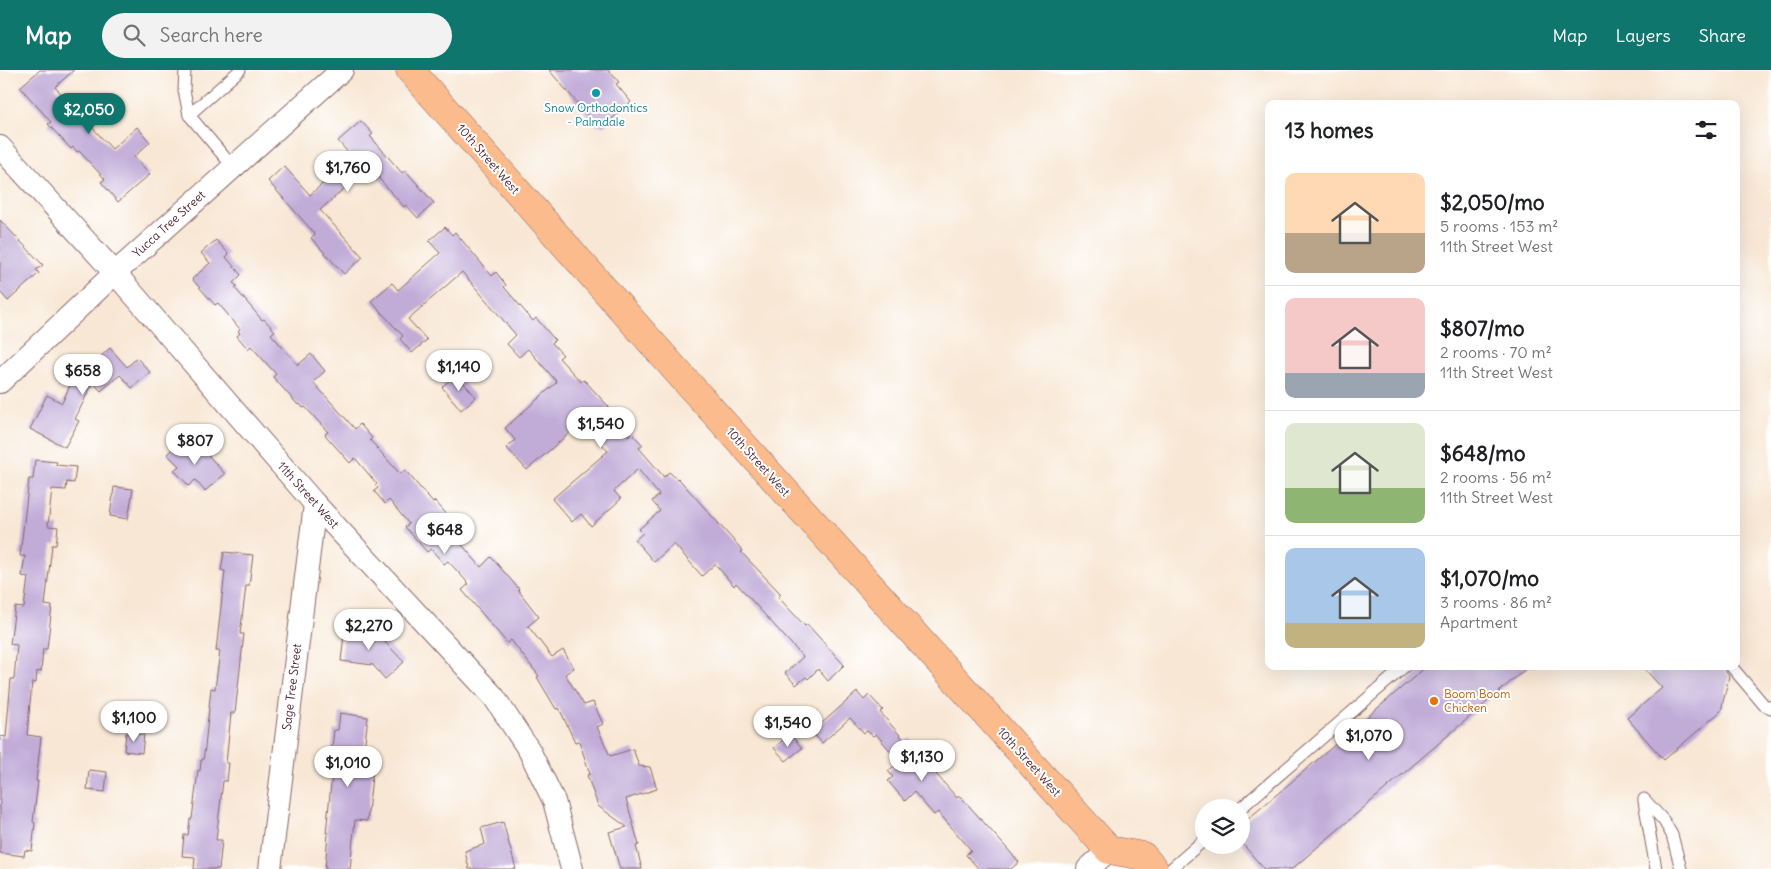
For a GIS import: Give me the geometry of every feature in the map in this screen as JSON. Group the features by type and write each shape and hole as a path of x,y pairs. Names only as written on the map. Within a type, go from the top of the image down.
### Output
{"main road":[{"name":"10th Street West","path":"410,70 1109,860"},
{"path":"1109,860 1143,856 1154,869"}],"street":[{"name":"Yucca Tree Street","path":"0,382 115,273 342,70"},
{"name":"11th Street West","path":"0,147 115,273 315,504 494,697 529,750 554,801 572,869"},
{"name":"Sage Tree Street","path":"270,869 315,504"},
{"path":"1088,869 1109,860"}],"lane":[{"path":"185,70 184,90 189,115 234,167"},
{"path":"189,115 240,70"},
{"path":"1250,800 1400,670"},
{"path":"1734,670 1764,705 1771,708"},
{"path":"1656,869 1644,799 1664,821 1672,835 1681,869"},
{"path":"1170,869 1195,848"}],"building":[{"path":"40,70 74,70 55,87 112,149 137,127 150,142 134,157 150,174 118,202 101,182 105,179 79,151 77,152 73,147 71,149 48,124 51,122 20,87"},
{"name":"Snow Orthodontics - Palmdale","path":"549,70 608,70 619,82 616,84 631,102 603,127 600,124 597,126"},
{"path":"361,121 373,134 370,136 402,173 405,170 434,203 418,218 406,205 404,207 369,167 320,210 363,257 344,274 311,238 315,234 268,181 284,166 310,195 352,157 338,141"},
{"path":"0,220 43,265 36,270 39,273 8,301 0,292"},
{"path":"445,227 452,235 455,232 492,276 496,272 506,285 504,287 533,321 536,318 555,340 552,343 563,355 559,358 581,382 585,381 609,407 604,411 629,436 631,433 643,445 639,448 664,477 669,472 678,478 743,551 741,552 781,594 778,597 805,626 807,624 844,665 828,681 818,669 808,679 806,677 796,685 785,673 803,657 736,583 734,586 715,564 702,576 674,544 654,562 635,540 643,533 639,529 660,511 652,501 659,495 638,469 614,491 621,499 591,526 581,514 572,522 552,499 608,451 582,422 527,470 507,448 515,440 505,428 557,382 528,349 519,357 507,344 516,335 462,272 408,319 427,340 412,353 400,339 403,336 371,301 392,283 398,290 440,253 429,241"},
{"path":"216,240 229,254 226,257 241,275 233,283 237,286 235,288 262,320 264,319 275,331 271,334 298,365 311,354 325,371 313,382 355,429 360,424 372,438 370,440 400,474 405,470 433,503 435,501 458,527 451,532 481,567 491,557 519,589 539,617 528,626 552,657 563,650 574,668 565,674 584,705 593,702 603,724 597,727 610,756 633,749 639,766 650,767 657,789 626,799 639,845 636,846 642,869 620,869 609,832 627,827 598,806 587,775 590,774 579,741 575,742 559,708 556,709 537,677 539,676 511,640 507,643 462,590 469,584 448,561 444,564 431,549 427,552 405,527 409,524 389,500 385,504 374,491 378,488 375,485 377,484 355,458 350,463 326,436 325,434 328,432 305,407 303,408 300,404 298,405 273,377 276,374 251,346 248,349 237,336 240,333 238,331 240,329 218,303 215,305 192,279 210,263 201,253"},
{"path":"110,348 127,367 137,358 150,372 132,388 120,375 101,391 93,382 75,419 79,421 65,447 30,429 47,395 62,403 71,383"},
{"path":"456,374 476,397 461,410 442,387"},
{"path":"182,440 192,452 200,446 225,474 205,491 195,480 189,486 174,470 179,466 167,454"},
{"path":"35,460 57,462 56,465 76,467 74,483 67,482 66,490 52,489 48,526 58,527 56,545 52,545 45,605 52,606 47,649 43,649 41,672 37,671 36,683 32,682 27,735 41,737 36,781 38,781 32,851 25,850 24,856 0,853 0,736 6,737 11,679 14,679 17,645 10,644 15,607 24,608 28,577 22,576 25,556 20,556 29,479 33,479"},
{"path":"114,487 133,489 128,519 110,516"},
{"path":"224,552 253,555 249,586 246,586 240,634 244,634 235,713 231,713 226,763 229,763 227,781 223,781 216,840 222,840 219,869 194,869 195,857 182,856 184,835 188,835 190,819 192,819 198,770 200,771 201,760 203,760 211,688 215,689 220,651 216,651 225,571 221,570"},
{"path":"345,626 373,630 371,638 383,640 404,662 385,679 373,665 341,661"},
{"path":"1422,670 1524,670 1292,869 1264,869 1250,853 1250,817"},
{"path":"1646,670 1725,670 1729,676 1721,711 1664,760 1627,718 1662,688"},
{"path":"857,692 864,700 869,695 883,710 880,712 905,741 909,738 957,798 959,796 962,798 1019,862 1011,869 979,869 966,855 971,850 938,812 934,815 914,792 905,801 888,781 893,777 888,771 897,764 895,761 897,759 876,734 873,736 867,731 864,733 850,718 822,743 812,732"},
{"path":"340,713 368,717 364,750 375,751 367,821 355,820 350,869 325,869 328,833 326,833 333,765 330,765 334,730 338,730"},
{"path":"126,733 144,735 142,753 124,751"},
{"path":"790,734 802,748 786,761 774,748"},
{"path":"89,770 107,772 105,792 87,790"},
{"path":"503,822 516,869 469,869 465,851 485,844 481,828"}],"place":[{"name":"Snow Orthodontics - Palmdale","path":"596,93"},
{"name":"Boom Boom Chicken","path":"1434,701"}]}
